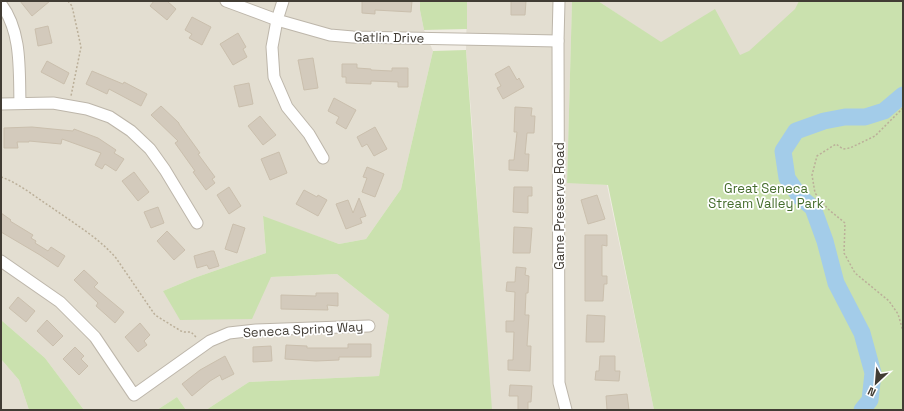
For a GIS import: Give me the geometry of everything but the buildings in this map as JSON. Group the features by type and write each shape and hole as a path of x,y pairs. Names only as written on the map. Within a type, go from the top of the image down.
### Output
{"street":[{"name":"Gatlin Drive","path":"226,1 278,20 330,35 353,37 558,41"},
{"path":"283,1 272,47 274,77 287,107 309,134 323,158"},
{"name":"Game Preserve Road","path":"560,1 558,41 559,383 566,410"},
{"path":"1,4 12,22 18,44 20,103"},
{"path":"1,104 54,103 87,109 110,117 131,131 150,150 165,170 197,223"},
{"name":"Seneca Spring Way","path":"1,261 60,302 95,337 134,395 210,341 229,333 256,330 369,326"}],"path":[{"path":"68,1 72,6 81,47 69,106"},
{"path":"903,108 875,136 850,148 843,149 836,144 818,156 812,175 815,193 828,209 845,223 844,253 854,272 889,301 898,314 903,331"},
{"path":"1,177 17,184 70,220 105,247 121,264 155,315 182,332 191,332 203,346"}],"shaded area":[{"path":"1,1 420,1 420,10 424,30 433,51 401,189 366,239 339,244 263,217 266,253 194,278 163,291 271,277 337,274 389,315 379,376 249,382 206,410 186,410 177,397 157,410 84,410 45,358 1,320"},
{"path":"467,1 572,1 567,182 607,185 654,410 491,410 466,50"},
{"path":"598,1 811,1 763,57 687,60"},
{"path":"1,359 19,380 29,410 1,410"}],"green space":[{"path":"420,1 467,1 467,29 424,30 420,10"},
{"name":"Great Seneca Stream Valley Park","path":"572,1 598,1 661,42 715,9 740,55 749,51 795,9 799,1 903,1 903,410 654,410 608,185 567,183"},
{"path":"466,50 492,410 206,410 249,382 379,376 389,315 337,274 271,277 252,319 180,320 163,291 194,278 266,253 263,216 339,244 366,239 401,189 433,51"},
{"path":"1,320 45,358 84,410 29,410 19,380 1,359"},
{"path":"177,397 186,410 157,410"}],"waterway":[{"path":"862,410 870,400 873,373 862,333 836,283 825,241 813,208 800,197 787,178 783,151 796,131 824,121 845,117 865,117 884,111 903,95"}]}
